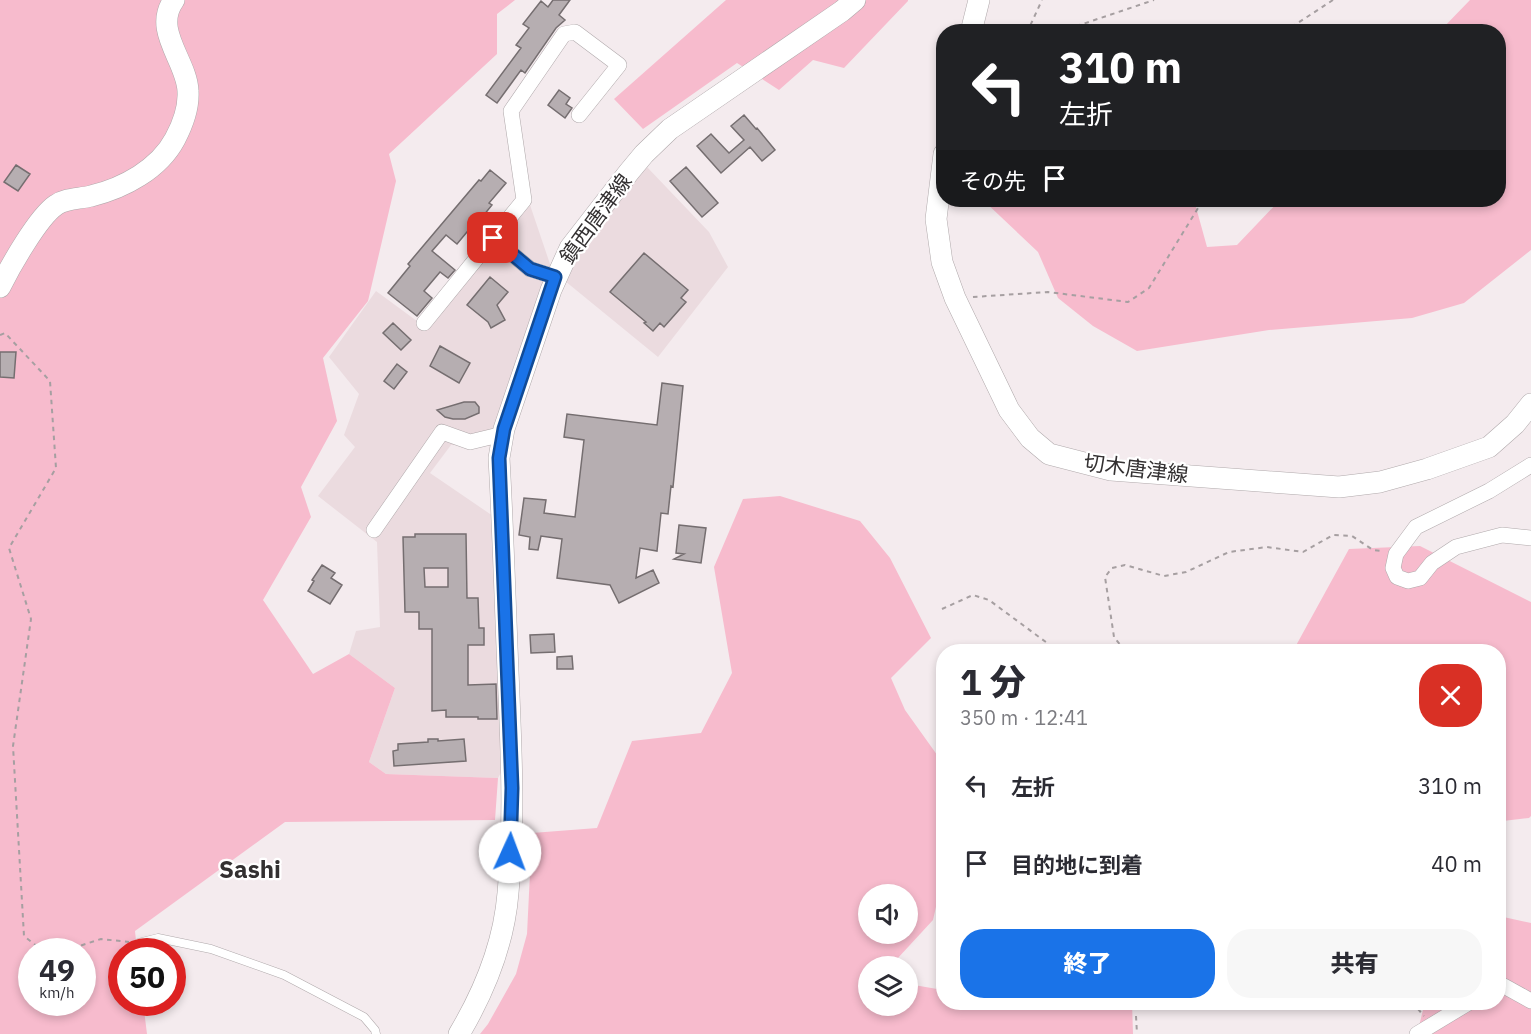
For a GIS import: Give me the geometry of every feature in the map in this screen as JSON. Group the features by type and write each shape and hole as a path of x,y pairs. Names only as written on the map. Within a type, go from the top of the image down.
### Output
{"main road":[{"path":"0,287 36,226 56,205 126,184 154,166 174,141 184,119 188,90 180,63 170,43 167,23 174,0"},
{"name":"鎮西唐津線","path":"459,1034 488,976 500,938 508,895 512,788 499,458 503,434 555,277 570,248 629,172 670,129 855,0"},
{"path":"973,24 979,0"},
{"name":"切木唐津線","path":"937,207 936,219 942,262 955,298 1010,410 1029,438 1049,454 1111,470 1339,487 1380,482 1427,469 1489,447 1515,424 1531,404"}],"street":[{"path":"424,323 524,200 511,111 564,34 575,32 619,65 579,115"},
{"path":"493,238 530,269 555,277"},
{"path":"374,530 442,432 470,442 503,434"},
{"path":"1531,465 1488,491 1416,526 1396,554 1393,568 1397,577 1408,581 1420,578 1432,562 1456,547 1502,535 1531,538"},
{"path":"1506,987 1531,1002"},
{"path":"1417,1034 1456,1010"}],"lane":[{"path":"186,944 212,949 284,975 364,1017 376,1034"}],"path":[{"path":"1031,24 1042,0"},
{"path":"1083,24 1154,0"},
{"path":"1296,24 1333,0"},
{"path":"955,298 1048,292 1128,302 1149,288 1199,207"},
{"path":"0,335 5,333 50,381 56,468 9,548 31,619 13,746 24,936 27,938"},
{"path":"1120,644 1114,637 1105,577 1112,568 1125,565 1164,576 1186,572 1228,552 1267,547 1303,552 1333,535 1352,536 1373,550 1396,554"},
{"path":"942,609 973,595 989,600 1049,644"},
{"path":"1419,1010 1432,1024"},
{"path":"1136,1016 1137,1034"}],"shaded area":[{"path":"0,0 515,0 497,14 497,54 389,154 396,181 368,301 323,358 337,421 301,487 311,517 263,600 313,674 349,654 395,688 369,762 386,774 498,778 495,820 285,822 135,931 136,938 108,938 108,1016 145,1016 147,1034 0,1034"},
{"path":"726,0 908,1 844,68 813,60 779,90 737,63 643,129 614,99"},
{"path":"1470,0 1531,0 1531,250 1464,303 1412,318 1269,330 1137,351 1093,326 1058,298 1038,252 990,207 1196,207 1207,247 1237,245 1273,207 1506,207 1506,24 1447,24"},
{"path":"647,167 709,232 728,267 658,357 565,281 579,247"},
{"path":"529,202 551,267 491,446 451,445 430,473 493,516 504,767 498,778 386,774 369,762 395,688 349,654 356,631 380,627 377,542 318,496 355,447 344,435 359,394 329,357 376,291 425,327"},
{"path":"780,496 860,521 890,558 931,638 891,678 905,710 936,753 936,907 933,920 918,936 918,884 858,884 858,944 911,944 900,956 858,956 858,1016 918,1016 918,986 936,989 936,1010 1132,1010 1133,1034 480,1034 516,974 527,934 532,833 597,828 632,741 701,733 732,673 714,567 743,499"},
{"path":"1420,546 1531,602 1531,816 1529,818 1506,821 1506,644 1297,644 1349,549"},
{"path":"1506,918 1531,923 1531,1034 1417,1034 1423,1010 1506,1010"}],"building":[{"path":"553,0 570,0 559,15 565,20 556,28 525,73 521,70 497,103 486,95 521,48 516,45 529,28 523,24 541,1 548,7"},
{"path":"559,90 570,98 566,104 572,108 565,118 548,105"},
{"path":"744,115 775,150 762,161 750,147 721,173 697,146 711,134 729,153 744,140 731,126"},
{"path":"16,165 30,174 18,191 4,182"},
{"path":"686,167 718,203 702,217 670,181"},
{"path":"490,170 506,183 489,203 492,205 457,244 446,235 432,251 455,270 448,278 440,272 424,291 432,298 417,316 388,293 410,266 408,264"},
{"path":"644,253 688,290 681,298 686,302 664,327 660,323 653,331 644,323 646,322 610,292"},
{"path":"490,277 508,292 497,305 505,320 491,328 488,322 467,305"},
{"path":"393,323 411,340 401,350 383,333"},
{"path":"440,346 470,363 459,383 430,366"},
{"path":"0,352 16,352 14,378 0,377"},
{"path":"397,364 407,372 394,389 384,381"},
{"path":"662,383 683,386 673,487 671,486 668,514 661,513 657,551 640,548 636,578 653,570 659,583 619,603 610,585 557,578 562,539 541,536 538,550 529,549 530,537 519,535 524,498 546,500 544,513 575,517 584,440 564,437 567,414 657,425"},
{"path":"464,402 475,402 479,407 479,413 465,419 453,419 445,417 437,410"},
{"path":"679,525 706,528 701,563 674,559 684,554 676,553"},
{"path":"415,534 466,534 467,598 478,598 479,628 484,628 484,645 468,645 468,685 496,684 497,719 446,717 446,710 432,711 432,629 419,629 419,612 405,612 403,537 415,537","holes":["424,568 448,568 448,587 425,587"]},
{"path":"322,565 335,573 331,578 342,585 330,604 308,591"},
{"path":"554,634 555,652 531,653 530,635"},
{"path":"572,656 573,669 557,669 557,657"},
{"path":"428,739 438,739 438,741 464,739 466,761 394,766 393,751 398,750 398,744 428,742"}],"district":[{"name":"Sashi","path":"250,870"}],"route":[{"path":"493,238 530,269 555,277 504,429 499,458 512,788 510,852"}]}
